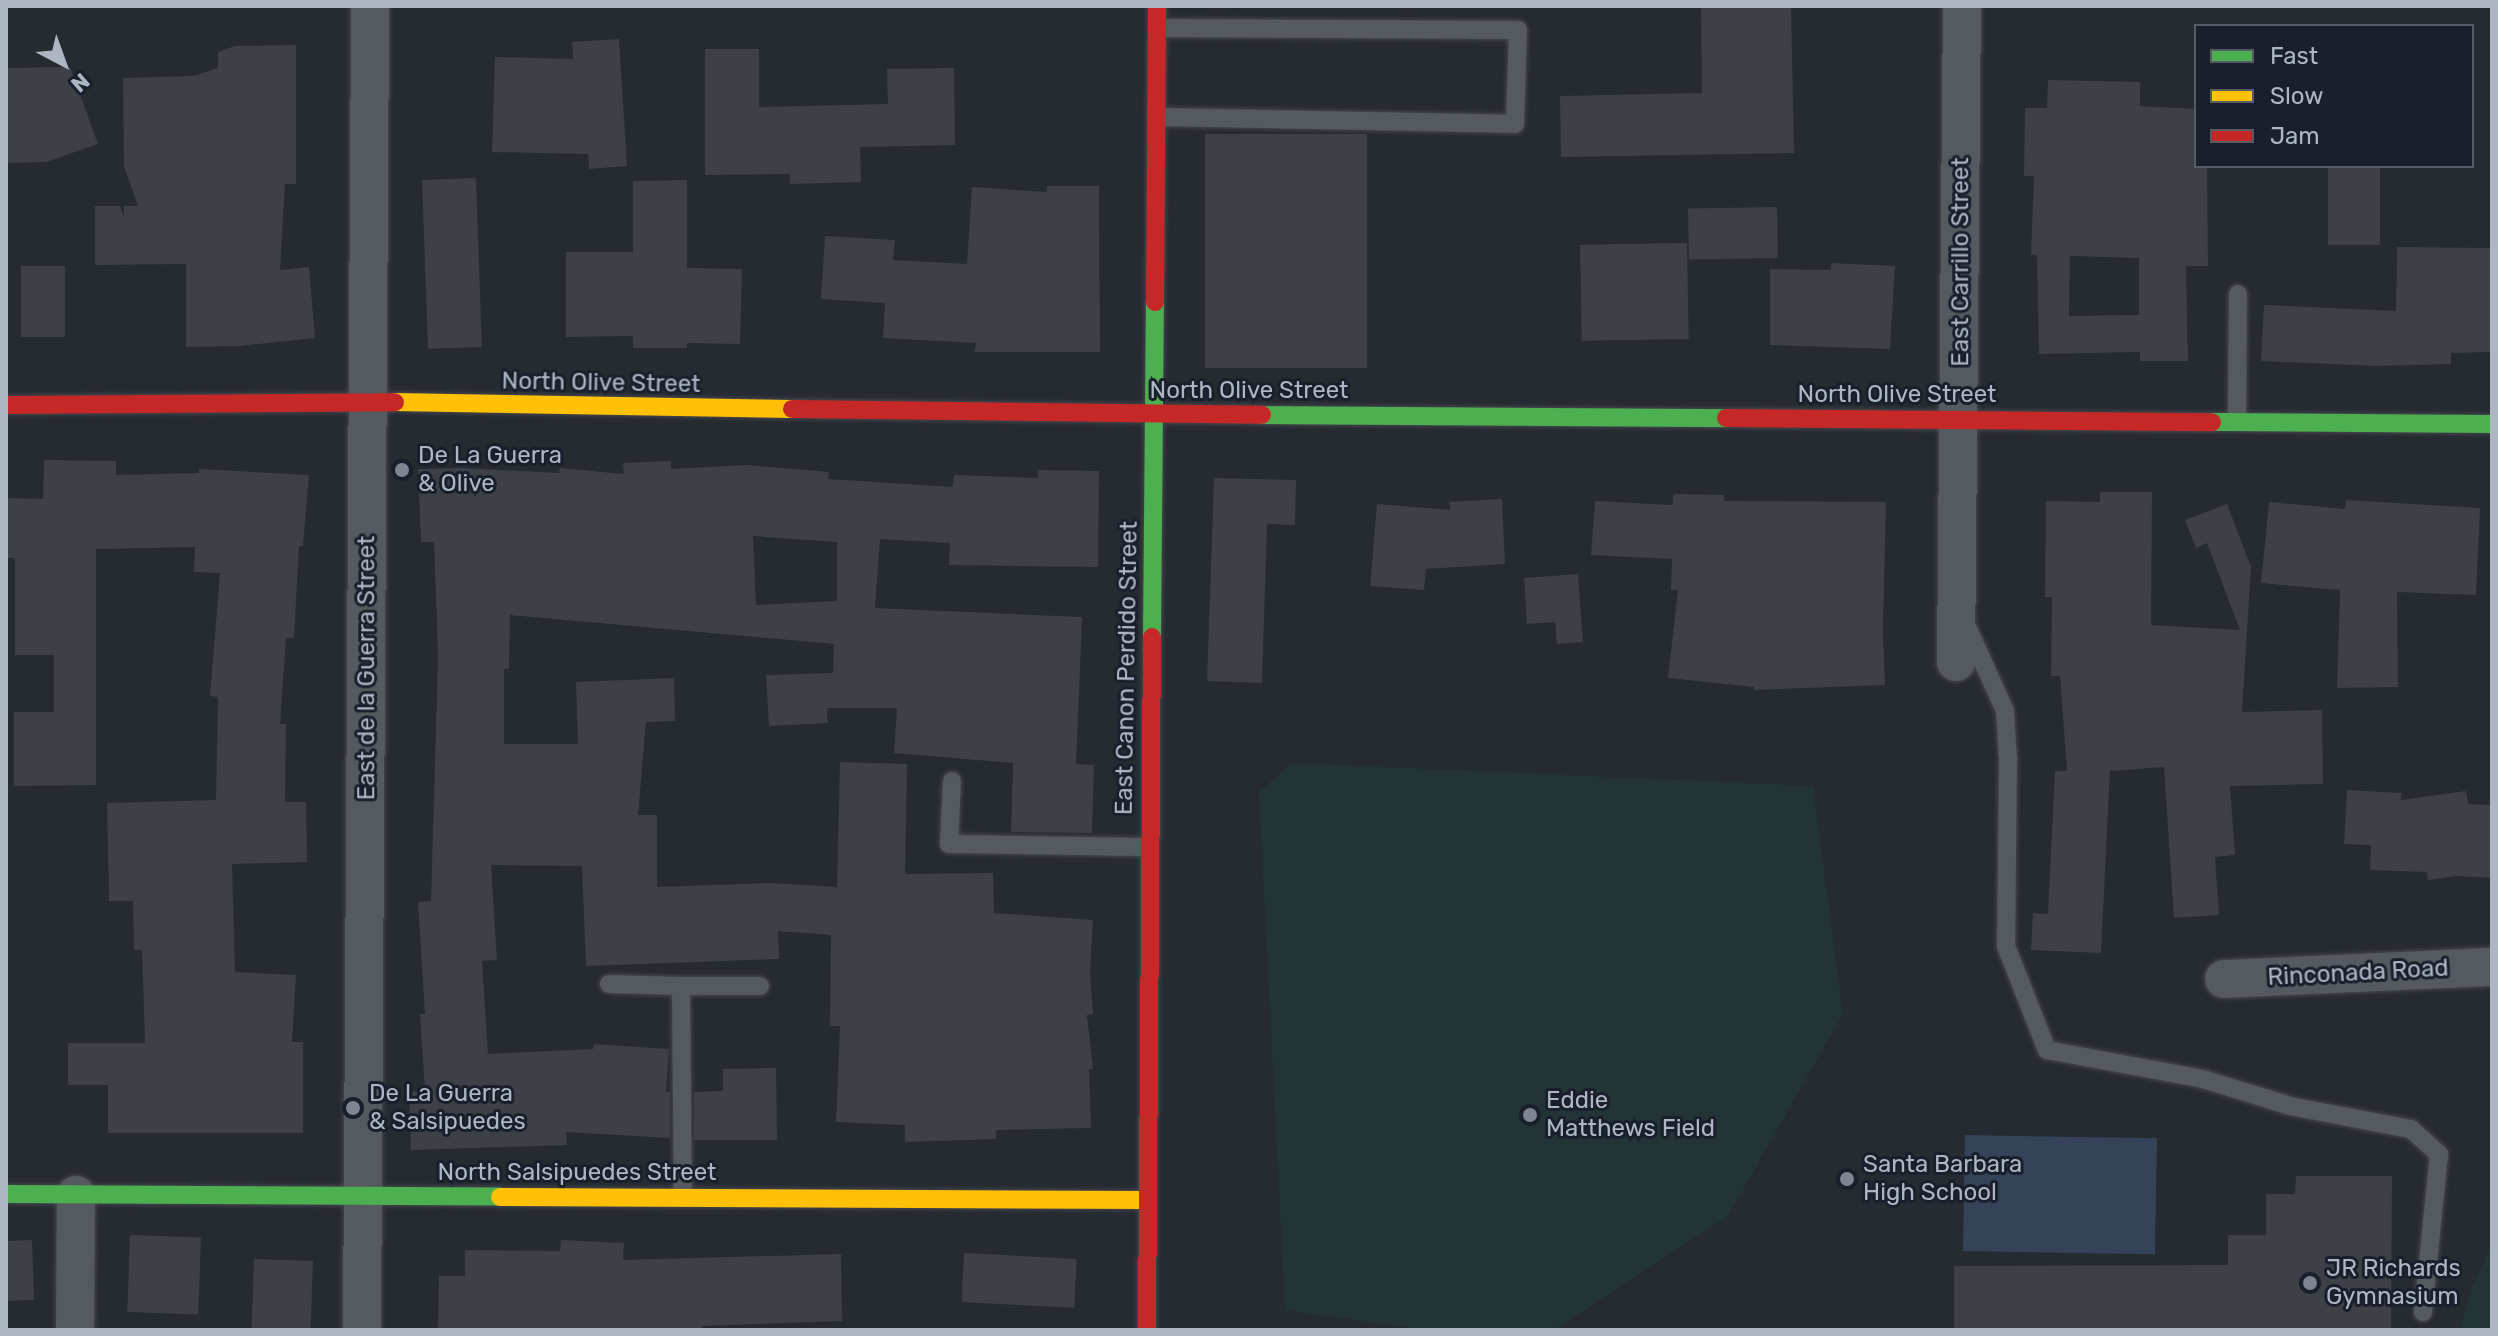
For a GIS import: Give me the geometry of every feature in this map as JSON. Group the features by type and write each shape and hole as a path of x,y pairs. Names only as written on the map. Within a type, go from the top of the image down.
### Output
{"street":[{"name":"East de la Guerra Street","path":"362,1330 370,6"},
{"name":"East Canon Perdido Street","path":"1147,1330 1157,6"},
{"name":"East Carrillo Street","path":"1956,662 1962,6"},
{"name":"North Olive Street","path":"6,405 369,402 1154,414 2492,424"},
{"name":"Rinconada Road","path":"2224,979 2492,967"},
{"name":"North Salsipuedes Street","path":"6,1194 1147,1200"},
{"path":"75,1330 76,1195"}],"lane":[{"path":"1156,117 1515,124 1518,30 1157,28"},
{"path":"2237,422 2238,294"},
{"path":"1957,607 1986,663 2005,711 2008,760 2006,946 2047,1050 2203,1079 2290,1106 2411,1129 2439,1154 2423,1312"},
{"path":"952,781 949,844 1150,847"},
{"path":"609,984 760,986"},
{"path":"681,986 683,1198"}],"shaded area":[{"name":"Eddie Matthews Field","path":"1291,763 1813,786 1843,1014 1728,1216 1554,1330 1426,1330 1285,1310 1259,792"},
{"path":"2492,1245 2492,1330 2460,1330 2471,1289"}],"water":[{"path":"1965,1135 2157,1138 2155,1254 1963,1251"}],"building":[{"path":"1701,6 1791,6 1794,153 1561,157 1560,96 1702,93"},
{"path":"619,39 627,166 589,169 588,154 492,152 495,57 573,59 572,42"},
{"path":"296,45 296,184 285,184 280,270 309,267 315,338 239,346 186,347 186,264 95,265 95,206 120,206 124,217 124,206 138,206 124,166 123,78 194,76 218,68 218,52 235,46"},
{"path":"705,49 759,49 759,107 888,104 887,69 954,68 955,145 860,147 861,182 790,184 790,174 705,175"},
{"path":"70,67 98,144 46,162 6,163 6,68"},
{"path":"2048,80 2140,82 2140,106 2194,109 2194,168 2207,168 2208,266 2186,266 2188,361 2140,361 2140,352 2039,354 2037,255 2031,255 2034,176 2024,176 2025,108 2047,108","holes":["2070,256 2139,258 2139,315 2069,316"]},
{"path":"1205,134 1367,134 1367,368 1205,368"},
{"path":"2328,168 2380,168 2380,245 2328,245"},
{"path":"476,178 482,347 428,349 422,180"},
{"path":"687,180 687,268 742,269 740,344 687,343 687,348 633,348 633,336 566,337 566,252 633,252 633,181"},
{"path":"1047,186 1099,186 1100,352 975,352 976,343 883,338 885,303 821,299 825,236 895,240 893,260 967,264 972,187 1047,192"},
{"path":"1777,207 1778,258 1689,260 1688,209"},
{"path":"1687,243 1689,339 1582,341 1580,245"},
{"path":"2397,247 2492,248 2492,352 2451,353 2451,364 2376,366 2261,361 2264,305 2396,311"},
{"path":"1831,263 1895,266 1890,349 1770,345 1770,269 1831,270"},
{"path":"21,266 65,266 65,337 21,337"},
{"path":"44,460 116,461 116,475 199,473 199,469 309,475 303,546 299,546 294,638 286,638 280,724 286,724 285,802 306,802 307,862 232,864 235,972 296,975 292,1042 303,1042 303,1133 108,1133 108,1085 68,1085 68,1043 145,1043 142,950 134,950 133,901 109,901 107,803 216,800 218,697 210,696 220,573 194,572 195,547 96,549 96,785 14,786 14,712 54,712 54,655 15,655 15,558 6,558 6,498 43,499"},
{"path":"671,461 671,469 747,465 829,472 828,479 953,487 954,475 1038,478 1038,470 1099,471 1098,567 949,565 950,543 880,539 875,608 1082,617 1076,764 1094,765 1092,833 1011,832 1013,763 894,753 897,708 827,708 828,723 769,726 766,675 833,673 834,644 510,615 509,669 504,669 504,744 578,744 576,682 674,678 675,721 646,722 638,815 657,815 657,887 770,883 837,887 840,762 907,764 905,874 993,873 994,913 1093,920 1090,973 1093,1014 1087,1015 1093,1069 1089,1069 1091,1128 996,1130 996,1139 905,1142 905,1125 836,1122 840,1026 830,1026 831,935 778,931 779,959 586,966 582,866 491,865 497,960 482,961 488,1054 593,1049 594,1044 669,1049 666,1092 670,1092 670,1138 566,1132 567,1145 411,1150 409,1092 425,1091 420,1014 425,1014 418,902 431,901 438,656 434,542 421,542 418,469 559,473 560,468 624,474 623,463","holes":["753,536 837,542 837,601 756,605"]},
{"path":"1214,478 1296,480 1295,525 1267,524 1262,683 1207,681"},
{"path":"2100,492 2152,492 2151,625 2240,630 2207,543 2196,548 2185,520 2227,504 2251,567 2242,712 2322,710 2323,784 2230,786 2235,855 2215,857 2219,915 2174,918 2164,767 2110,771 2101,953 2031,950 2033,913 2048,914 2055,771 2067,771 2060,676 2051,676 2052,597 2045,597 2046,501 2100,502"},
{"path":"1673,494 1724,495 1724,501 1886,502 1885,685 1754,690 1754,687 1668,678 1678,590 1671,590 1672,559 1591,555 1595,501 1673,505"},
{"path":"1502,499 1505,564 1426,569 1424,590 1370,586 1377,504 1450,510 1449,502"},
{"path":"2346,500 2480,508 2476,595 2397,592 2398,687 2337,688 2340,590 2261,583 2269,502 2345,509"},
{"path":"1578,574 1583,642 1557,644 1555,622 1527,624 1524,578"},
{"path":"2347,790 2402,793 2401,800 2466,791 2468,804 2492,805 2492,878 2456,876 2428,880 2427,872 2370,870 2371,845 2344,844"},
{"path":"776,1068 777,1140 694,1140 694,1092 723,1091 723,1069"},
{"path":"2296,1176 2392,1176 2391,1330 1954,1330 1954,1266 2228,1265 2228,1235 2266,1235 2266,1194 2295,1194"},
{"path":"130,1235 201,1237 198,1314 127,1312"},
{"path":"32,1240 34,1300 8,1301 6,1241"},
{"path":"561,1240 624,1243 623,1260 841,1254 842,1321 702,1326 702,1330 438,1330 439,1276 465,1276 465,1250 560,1251"},
{"path":"964,1253 1077,1259 1074,1308 961,1302"},
{"path":"254,1259 313,1261 311,1330 252,1330"}],"traffic: fast":[{"path":"1152,637 1155,302"},
{"path":"1262,415 1726,418"},
{"path":"2212,422 2492,424"},
{"path":"6,1194 500,1197"}],"traffic: slow":[{"path":"395,402 792,409"},
{"path":"500,1197 1147,1200"}],"traffic: jam":[{"path":"1155,302 1157,6"},
{"path":"6,405 395,402"},
{"path":"792,409 1262,415"},
{"path":"1726,418 2212,422"},
{"path":"1147,1330 1152,637"}],"place":[{"name":"De La Guerra & Olive","path":"402,470"},
{"name":"De La Guerra & Salsipuedes","path":"353,1108"},
{"name":"Eddie Matthews Field","path":"1530,1115"},
{"name":"Santa Barbara High School","path":"1847,1179"},
{"name":"JR Richards Gymnasium","path":"2310,1283"}]}
